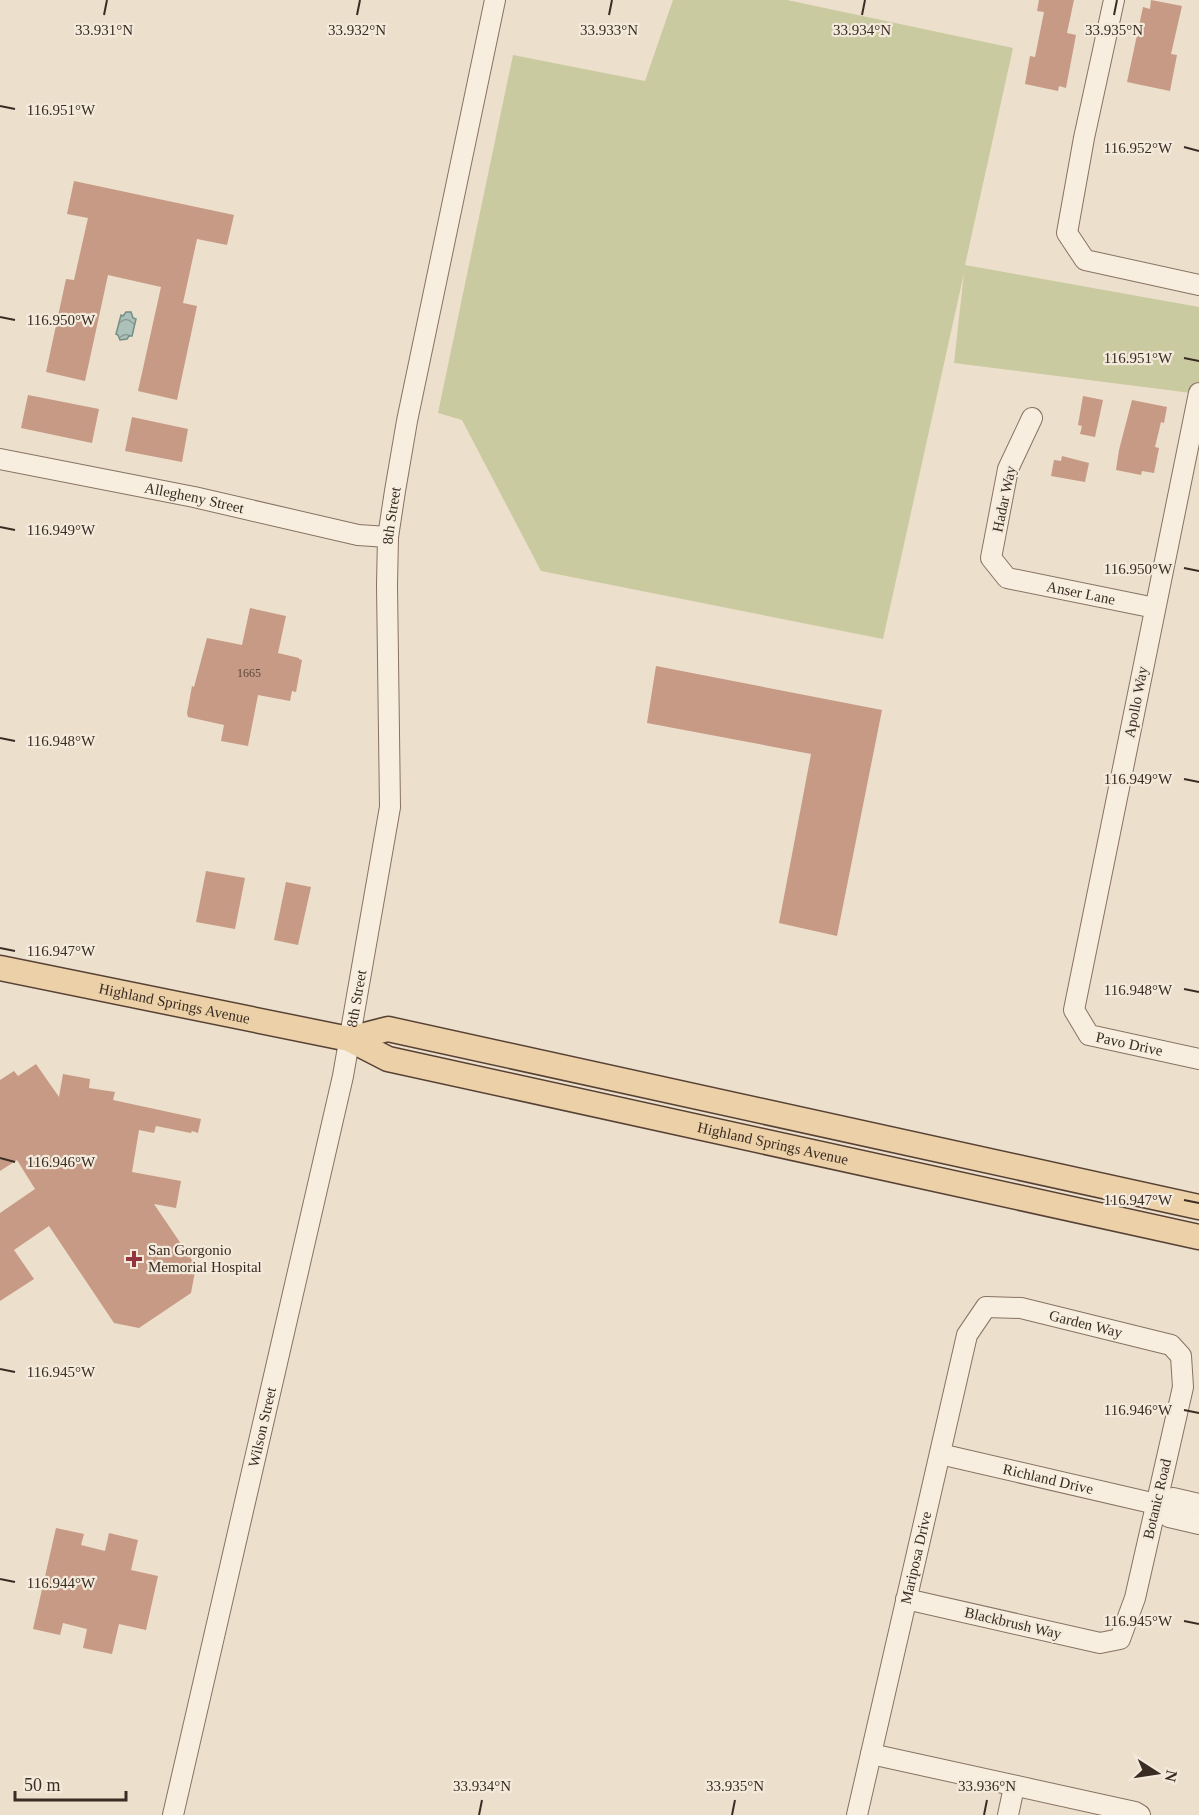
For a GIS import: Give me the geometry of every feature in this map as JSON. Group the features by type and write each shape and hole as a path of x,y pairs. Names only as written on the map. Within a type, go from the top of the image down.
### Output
{"main road":[{"name":"Highland Springs Avenue","path":"0,968 349,1039 388,1059 1199,1237"},
{"name":"Highland Springs Avenue","path":"349,1039 388,1029 1199,1207"}],"street":[{"name":"8th Street","path":"349,1039 390,807 388,537 407,421 495,0"},
{"path":"1114,0 1084,138 1067,232 1085,260 1199,285"},
{"name":"Apollo Way","path":"1074,1010 1155,608 1191,476 1199,393"},
{"name":"Hadar Way","path":"1007,579 991,558 1008,469 1032,417"},
{"name":"Allegheny Street","path":"0,459 194,497 358,535 388,537"},
{"name":"Anser Lane","path":"1007,579 1155,608"},
{"name":"Pavo Drive","path":"1074,1010 1089,1035 1199,1059"},
{"name":"Wilson Street","path":"174,1815 343,1076 349,1039"},
{"name":"Garden Way","path":"986,1307 1021,1308 1171,1345 1181,1356"},
{"name":"Mariposa Drive","path":"856,1815 967,1335 986,1307"},
{"name":"Botanic Road","path":"1120,1639 1135,1598 1183,1387 1181,1356"},
{"name":"Richland Drive","path":"940,1454 1156,1504 1169,1517 1199,1524"},
{"name":"Richland Drive","path":"1156,1504 1173,1498 1199,1504"},
{"name":"Blackbrush Way","path":"906,1599 1100,1643 1120,1639"},
{"path":"871,1754 1014,1787 1099,1803 1140,1815"},
{"path":"1008,1815 1014,1787"}],"green space":[{"path":"673,0 787,0 1013,48 965,265 1199,307 1199,394 954,363 964,273 883,639 541,571 462,420 438,413 513,55 645,81"}],"water":[{"path":"126,312 131,312 133,318 136,319 132,336 120,340 116,334 121,315 123,316"}],"building":[{"path":"1039,0 1074,0 1067,33 1076,35 1066,88 1059,86 1058,91 1025,84 1030,56 1035,57 1044,12 1037,11"},
{"path":"1151,0 1182,6 1171,54 1177,55 1170,91 1127,82 1143,7 1150,9"},
{"path":"74,181 234,215 227,245 197,239 183,303 197,306 177,400 138,391 161,287 108,275 85,381 46,372 66,279 74,280 88,218 67,214"},
{"path":"28,395 99,409 92,443 21,428"},
{"path":"1083,396 1103,400 1095,437 1080,434 1082,426 1078,425"},
{"path":"1132,400 1167,407 1155,447 1159,448 1154,473 1142,471 1141,475 1116,470"},
{"path":"132,417 188,429 182,462 125,451"},
{"path":"1062,456 1089,463 1085,482 1051,476 1054,460 1061,461"},
{"path":"250,608 286,616 278,653 302,660 296,692 292,691 290,701 258,695 248,746 221,741 224,725 188,717 187,713 192,686 194,687 207,638 242,645"},
{"path":"656,666 882,710 837,936 779,923 811,754 647,723"},
{"path":"206,871 245,878 235,929 196,922"},
{"path":"286,882 311,887 298,945 274,940"},
{"path":"36,1064 59,1097 63,1074 90,1079 89,1088 115,1092 113,1100 201,1119 198,1133 156,1126 154,1133 139,1130 132,1172 181,1181 176,1208 154,1204 196,1266 191,1293 139,1328 114,1323 49,1226 14,1250 34,1279 0,1301 0,1213 35,1189 17,1160 0,1171 0,1080 14,1071 18,1076"},
{"path":"56,1528 84,1534 81,1545 105,1551 109,1533 138,1540 131,1570 158,1576 146,1630 119,1624 112,1654 83,1648 87,1629 63,1623 60,1635 33,1629"}],"place":[{"name":"San Gorgonio Memorial Hospital","path":"134,1259"}]}
